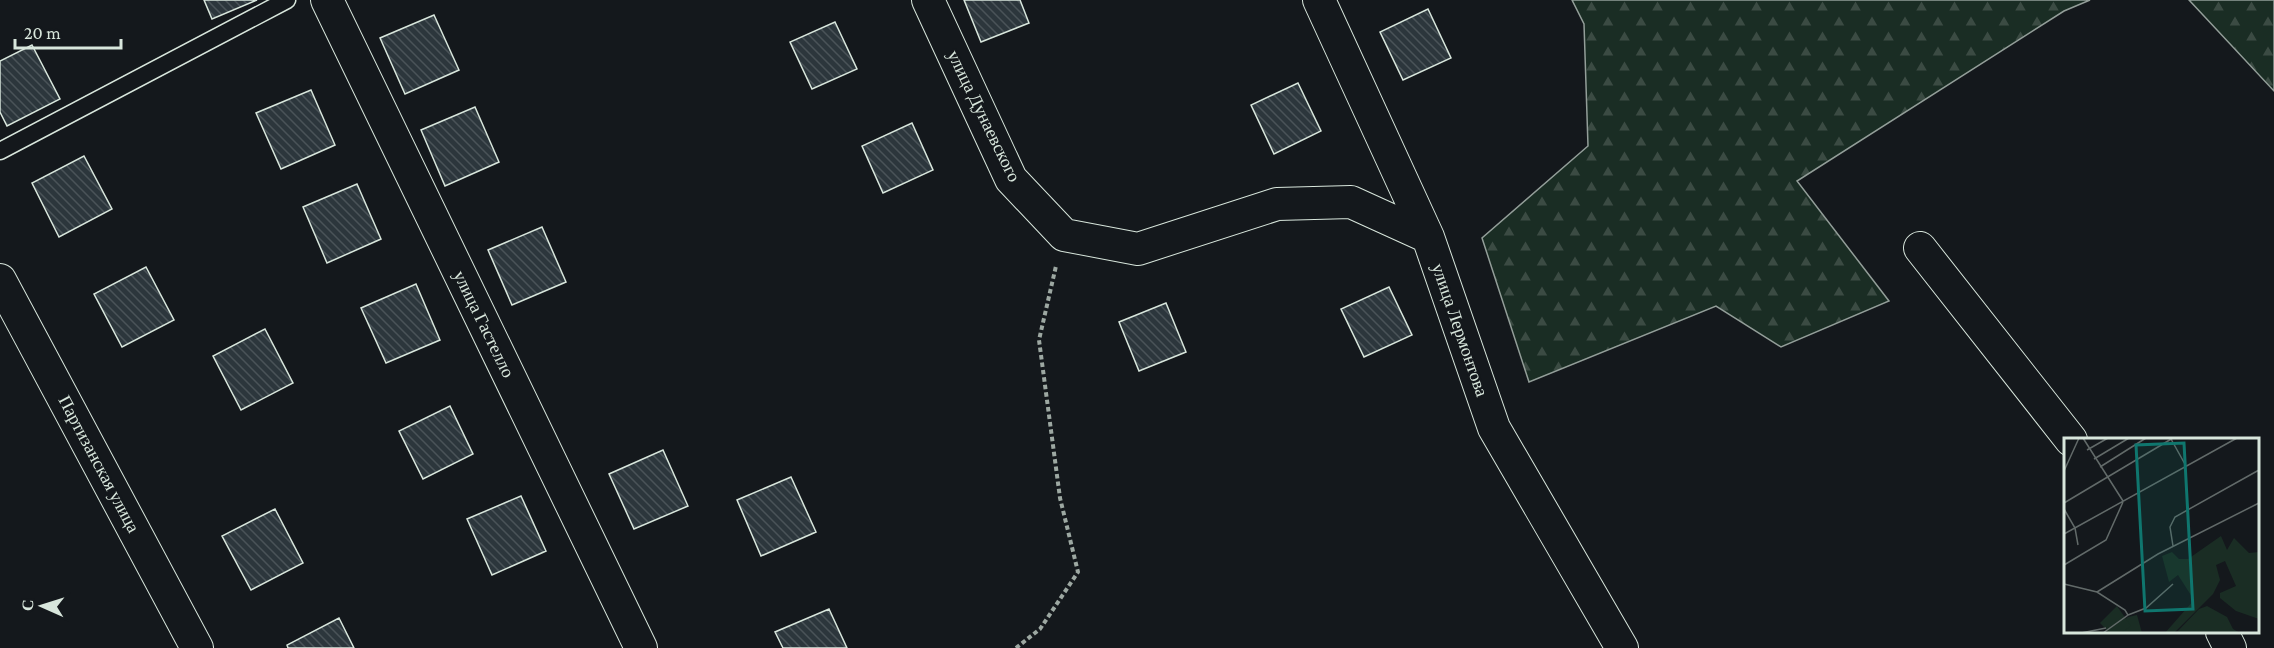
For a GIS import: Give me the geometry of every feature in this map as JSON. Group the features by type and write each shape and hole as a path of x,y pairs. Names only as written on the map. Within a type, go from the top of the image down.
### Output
{"street":[{"name":"улица Гастелло","path":"327,0 641,648"},
{"name":"улица Дунаевского","path":"928,0 1011,179 1064,235"},
{"name":"улица Лермонтова","path":"1319,0 1428,237 1494,428 1622,648"},
{"path":"1064,235 1138,249 1277,204 1351,202 1428,237"},
{"path":"1920,248 2069,438"},
{"name":"Партизанская улица","path":"0,280 197,648"},
{"path":"2222,633 2230,648"}],"lane":[{"path":"0,151 287,0"}],"path":[{"path":"1016,648 1040,629 1078,572 1060,498 1039,340 1064,235"}],"green space":[{"path":"1572,0 2090,0 2064,11 1797,181 1889,301 1781,347 1716,306 1529,382 1482,238 1588,146 1584,24"},
{"path":"2189,0 2274,0 2274,91"}],"building":[{"path":"204,0 257,0 212,19"},
{"path":"964,0 1020,0 1029,23 981,42"},
{"path":"1428,9 1451,58 1403,80 1380,32"},
{"path":"434,15 459,70 405,94 380,38"},
{"path":"835,22 857,69 812,89 790,42"},
{"path":"32,45 60,99 7,126 0,112 0,61"},
{"path":"1298,83 1321,131 1274,154 1251,105"},
{"path":"311,90 335,145 281,169 256,113"},
{"path":"475,107 499,162 445,186 421,130"},
{"path":"912,123 933,170 883,193 862,146"},
{"path":"84,156 112,209 59,237 32,183"},
{"path":"357,184 381,239 327,263 303,207"},
{"path":"542,227 566,282 512,305 488,250"},
{"path":"146,267 174,320 122,347 94,294"},
{"path":"416,284 440,340 386,363 361,308"},
{"path":"1389,287 1412,335 1364,357 1341,309"},
{"path":"1166,303 1186,352 1139,371 1119,322"},
{"path":"265,329 293,383 241,410 213,356"},
{"path":"450,406 473,454 423,479 399,431"},
{"path":"663,450 688,506 634,529 609,474"},
{"path":"791,477 816,532 761,556 737,500"},
{"path":"521,496 546,551 492,575 467,519"},
{"path":"275,509 303,563 251,590 222,536"},
{"path":"829,609 847,648 783,648 775,632"},
{"path":"339,618 354,648 288,648 287,645"}]}
